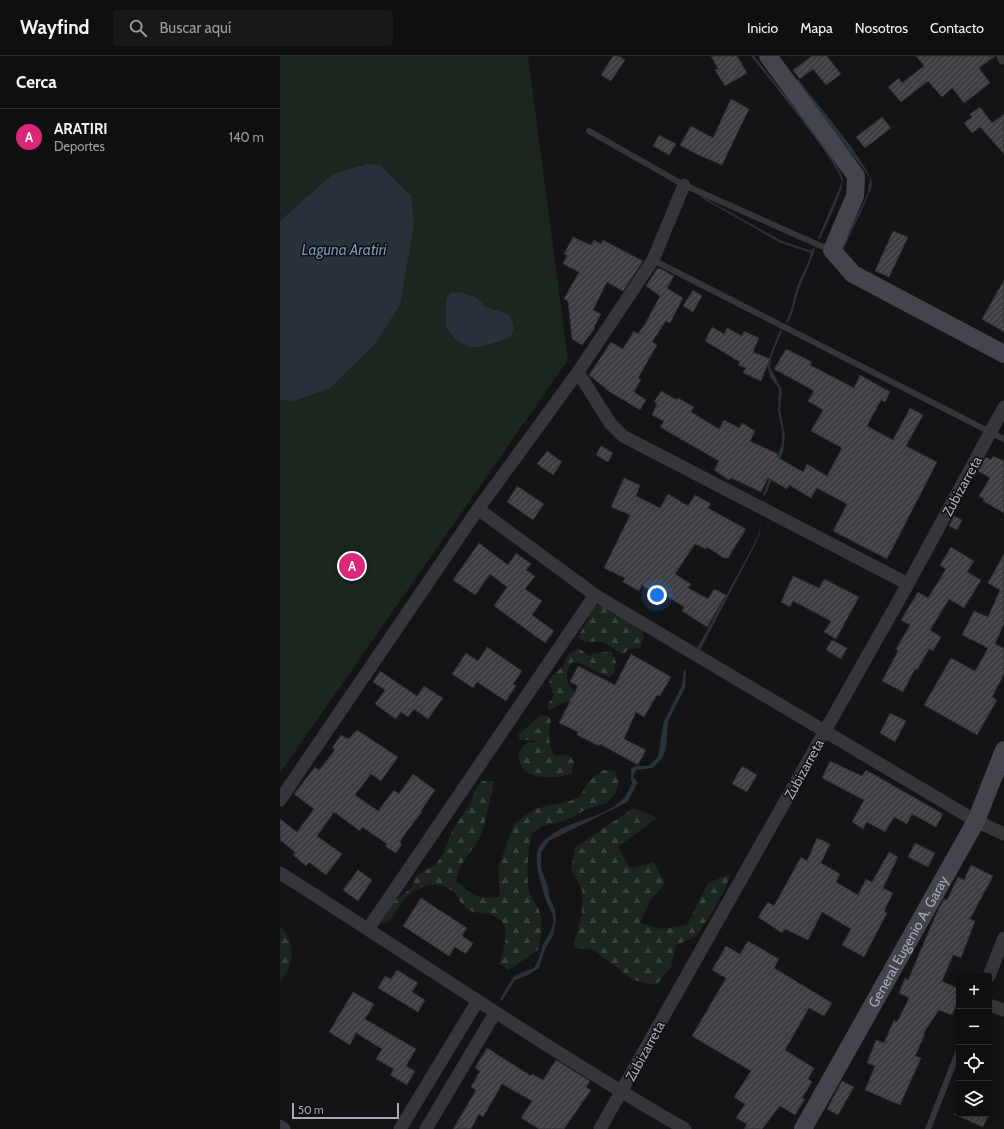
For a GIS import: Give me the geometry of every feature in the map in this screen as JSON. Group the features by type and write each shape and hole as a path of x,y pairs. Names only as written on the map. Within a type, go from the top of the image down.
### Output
{"street":[{"path":"768,56 856,176 855,196 832,250 853,274 1004,354"},
{"path":"280,800 478,510 578,372 653,260 684,185"},
{"path":"578,372 610,423 623,436 908,584"},
{"name":"Zubizarreta","path":"600,1129 622,1093 908,584 1004,407"},
{"path":"478,510 595,594 976,820 1004,834"},
{"path":"368,929 595,594"},
{"name":"General Eugenio A. Garay","path":"803,1129 976,820 1004,750"},
{"path":"280,873 368,929 477,1002 622,1093 685,1129"},
{"path":"990,973 1004,938"},
{"path":"400,1129 477,1002"},
{"path":"992,1006 1004,1010"},
{"path":"426,1129 495,1013"},
{"path":"280,1126 284,1129"}],"lane":[{"path":"589,132 684,185 832,250"},
{"path":"653,260 1004,439"},
{"path":"928,1129 956,1058"}],"green space":[{"path":"280,56 528,56 568,360 280,773"},
{"path":"601,605 611,611 614,615 627,616 641,626 644,637 640,648 628,649 624,654 602,642 586,642 578,637 595,606"},
{"path":"578,648 588,655 611,651 616,662 614,674 609,677 587,666 573,662 568,671 567,678 570,686 577,692 576,701 564,702 549,711 547,705 554,696 549,684 550,678 563,666 568,654"},
{"path":"541,715 547,716 551,720 549,738 554,755 566,754 571,757 574,762 572,774 555,777 538,776 530,774 524,769 520,762 519,753 526,743 538,742 532,740 520,740 518,735"},
{"path":"604,770 615,771 619,782 615,794 607,803 585,810 565,821 542,826 532,833 529,846 528,885 530,894 538,907 541,917 541,936 538,950 509,970 499,964 506,935 502,922 497,917 489,914 469,910 463,905 454,892 445,887 432,885 418,889 402,902 389,922 378,923 392,903 411,888 416,876 436,864 443,854 452,831 471,802 475,790 482,781 494,781 485,821 478,841 459,869 456,881 467,890 480,897 500,897 498,869 514,824 534,809 570,801 581,796 585,787 590,781"},
{"path":"634,808 657,818 618,847 630,868 654,862 665,884 650,901 640,923 662,929 687,925 708,883 731,874 722,895 697,936 676,945 671,967 656,985 633,980 595,951 573,947 582,913 582,890 571,869 575,847"},
{"path":"280,926 289,939 292,954 289,968 280,981"}],"water":[{"path":"751,56 754,56 804,119 840,171 843,179 842,184 837,200 820,239 818,238 842,182 839,173 817,140"},
{"path":"798,79 852,148 870,178 796,81"},
{"name":"Laguna Aratiri","path":"367,164 380,165 411,196 414,224 400,305 374,345 330,388 294,401 280,400 280,221 333,174"},
{"path":"870,178 872,184 871,189 844,248 842,247 868,193"},
{"path":"701,196 782,241 812,251 813,248 815,249 799,289 788,323 786,321 791,310 797,286 811,253 781,243 700,197"},
{"path":"460,292 477,298 486,307 510,315 513,326 512,334 506,339 487,345 471,347 460,343 453,337 446,327 446,299 450,293"},
{"path":"780,330 782,331 771,358 770,367 782,390 780,409 785,436 783,452 765,496 763,495 782,444 782,431 778,412 779,389 770,376 768,366 769,357"},
{"path":"761,523 760,533 754,547 698,654 695,652 752,548 759,533"},
{"path":"684,670 686,671 685,688 668,721 666,748 663,757 653,768 636,770 633,777 636,785 631,778 631,769 635,766 649,766 657,758 663,724 682,685"},
{"path":"625,797 629,800 625,803 549,841 541,852 541,869 555,910 556,920 553,936 545,949 539,968 528,975 515,980 502,1001 500,999 512,979 516,975 534,968 553,925 553,915 545,898 537,867 537,852 539,847 547,838 557,831 605,811 616,805"}],"building":[{"path":"613,56 619,56 625,60 611,81 601,75"},
{"path":"711,56 737,56 747,73 725,86 715,70 718,69"},
{"path":"812,56 827,56 841,74 826,85 813,69 800,79 793,70"},
{"path":"916,56 995,56 979,68 990,83 964,103 952,88 942,97 928,81 901,102 888,87 899,78 902,83 924,66"},
{"path":"731,99 749,109 722,165 696,154 680,145 691,126 713,138"},
{"path":"980,107 992,123 1004,114 1004,154 980,127 972,133 964,123 972,117 970,114"},
{"path":"882,117 891,128 865,148 856,137"},
{"path":"659,135 676,144 669,155 653,146"},
{"path":"893,231 908,237 889,277 875,271"},
{"path":"573,237 591,245 594,240 601,244 603,240 643,261 623,291 607,282 593,310 601,314 594,327 595,328 582,345 572,339 568,301 564,299 579,272 563,264 567,255 564,254"},
{"path":"659,268 674,276 667,288 683,298 670,323 666,321 652,342 657,345 638,378 641,379 634,392 646,400 640,410 610,392 589,375 611,342 623,349 634,331 638,334 645,324 660,296 646,286"},
{"path":"1004,280 1004,332 982,319"},
{"path":"693,290 702,296 693,312 683,306"},
{"path":"712,327 724,334 727,328 742,336 744,331 759,338 753,352 770,359 761,381 743,373 746,368 738,365 740,362 705,341"},
{"path":"786,349 812,362 810,365 854,388 860,375 890,392 885,402 881,400 867,426 893,440 910,408 923,415 906,446 937,462 887,559 833,531 847,504 817,488 811,498 789,485 787,489 768,478 761,492 731,478 729,480 714,470 719,461 660,427 664,421 652,415 657,404 654,402 661,391 694,407 691,412 719,429 724,420 739,428 742,423 755,431 750,441 778,454 777,457 803,472 807,464 827,476 842,448 811,431 823,410 808,401 814,391 774,369"},
{"path":"601,446 613,453 608,462 596,455"},
{"path":"547,451 562,462 553,475 537,464"},
{"path":"993,456 1004,461 1004,513 983,501 984,499 979,496 990,478 978,471 986,457 991,460"},
{"path":"624,478 640,485 636,496 660,508 668,494 688,506 695,495 711,504 708,508 746,529 728,558 724,558 707,547 706,549 695,544 675,574 691,584 688,588 708,599 714,589 726,595 707,627 682,611 684,607 663,594 660,597 642,585 639,591 623,582 625,578 604,568 630,515 611,507"},
{"path":"517,486 544,504 533,520 507,502"},
{"path":"954,516 962,520 957,530 949,526"},
{"path":"479,543 508,565 516,553 531,564 526,570 535,576 525,589 542,601 532,615 554,631 545,643 494,606 507,587 490,574 475,595 453,580"},
{"path":"951,547 974,561 967,572 981,580 964,608 949,599 930,630 941,637 933,651 929,649 917,670 915,669 903,692 882,681 898,651 896,649 910,625 901,620 918,592 928,598 946,569 940,565"},
{"path":"1004,554 1004,624 995,644 1004,648 1004,674 992,697 997,700 977,735 924,705 951,658 975,671 988,648 962,635 974,611 988,617 1000,590 988,583"},
{"path":"793,576 819,588 824,579 859,597 836,639 824,632 831,621 793,601 790,607 781,602"},
{"path":"832,640 847,648 841,659 826,650"},
{"path":"487,647 522,671 513,684 516,686 506,701 477,682 473,688 452,674 466,653 478,661"},
{"path":"631,654 671,677 660,696 657,695 644,717 636,712 624,739 646,750 638,765 600,744 599,746 577,735 578,732 559,723 578,686 570,682 578,666 615,685"},
{"path":"380,671 417,696 424,686 443,698 428,719 414,709 408,717 401,712 396,719 375,704 385,690 373,682"},
{"path":"890,713 906,721 895,742 880,733"},
{"path":"357,730 398,757 381,781 371,774 355,795 378,811 394,790 399,794 413,774 435,790 421,811 422,812 400,842 402,844 396,853 385,846 387,844 362,827 360,831 334,812 317,836 342,854 326,875 309,862 306,866 293,855 295,852 280,840 280,819 297,832 314,809 294,794 315,767 319,770 335,750 332,748 341,735 348,739"},
{"path":"830,761 862,776 866,770 943,814 936,827 912,814 907,824 894,817 885,832 867,822 863,829 852,822 864,800 822,778"},
{"path":"742,766 757,775 747,792 732,784"},
{"path":"817,838 830,844 821,863 840,874 836,882 858,895 866,879 872,882 889,852 898,857 883,888 893,893 884,911 887,913 864,957 842,945 851,929 822,912 808,940 785,929 782,933 758,917 768,902 774,906 801,857 807,861"},
{"path":"915,843 935,853 928,867 908,857"},
{"path":"971,865 993,876 970,919 975,921 961,958 953,955 942,981 956,988 956,1005 952,1015 939,1010 923,1034 925,1034 915,1056 921,1058 900,1105 865,1090 875,1066 867,1063 876,1040 884,1043 894,1020 897,1022 909,998 899,993 905,978 908,980 937,912 944,899 947,900 958,877 964,880"},
{"path":"358,870 372,880 358,901 343,890"},
{"path":"421,898 467,928 462,936 473,943 466,954 455,947 449,956 403,926"},
{"path":"748,941 779,959 774,968 832,1003 824,1016 809,1008 785,1050 814,1068 808,1079 812,1082 802,1098 805,1099 795,1115 780,1106 762,1129 744,1129 747,1124 736,1118 745,1104 734,1097 751,1071 692,1036 726,978 712,970 726,946 740,954"},
{"path":"397,970 418,983 412,992 425,1000 418,1012 378,988 385,976 391,979"},
{"path":"353,992 374,1004 365,1019 416,1049 406,1066 415,1071 407,1085 390,1075 394,1069 376,1059 382,1049 356,1033 350,1045 329,1032"},
{"path":"487,1048 531,1076 532,1074 543,1080 556,1060 590,1081 586,1087 591,1090 564,1129 539,1129 521,1118 532,1101 502,1084 483,1117 479,1114 471,1129 453,1129 476,1090 471,1087 480,1071 475,1068"},
{"path":"842,1081 854,1087 838,1115 827,1109"},
{"path":"960,1117 988,1117 983,1127"}],"waterway":[{"path":"623,802 626,800 635,783 633,780"}],"place":[{"name":"ARATIRI","path":"352,566"}]}
